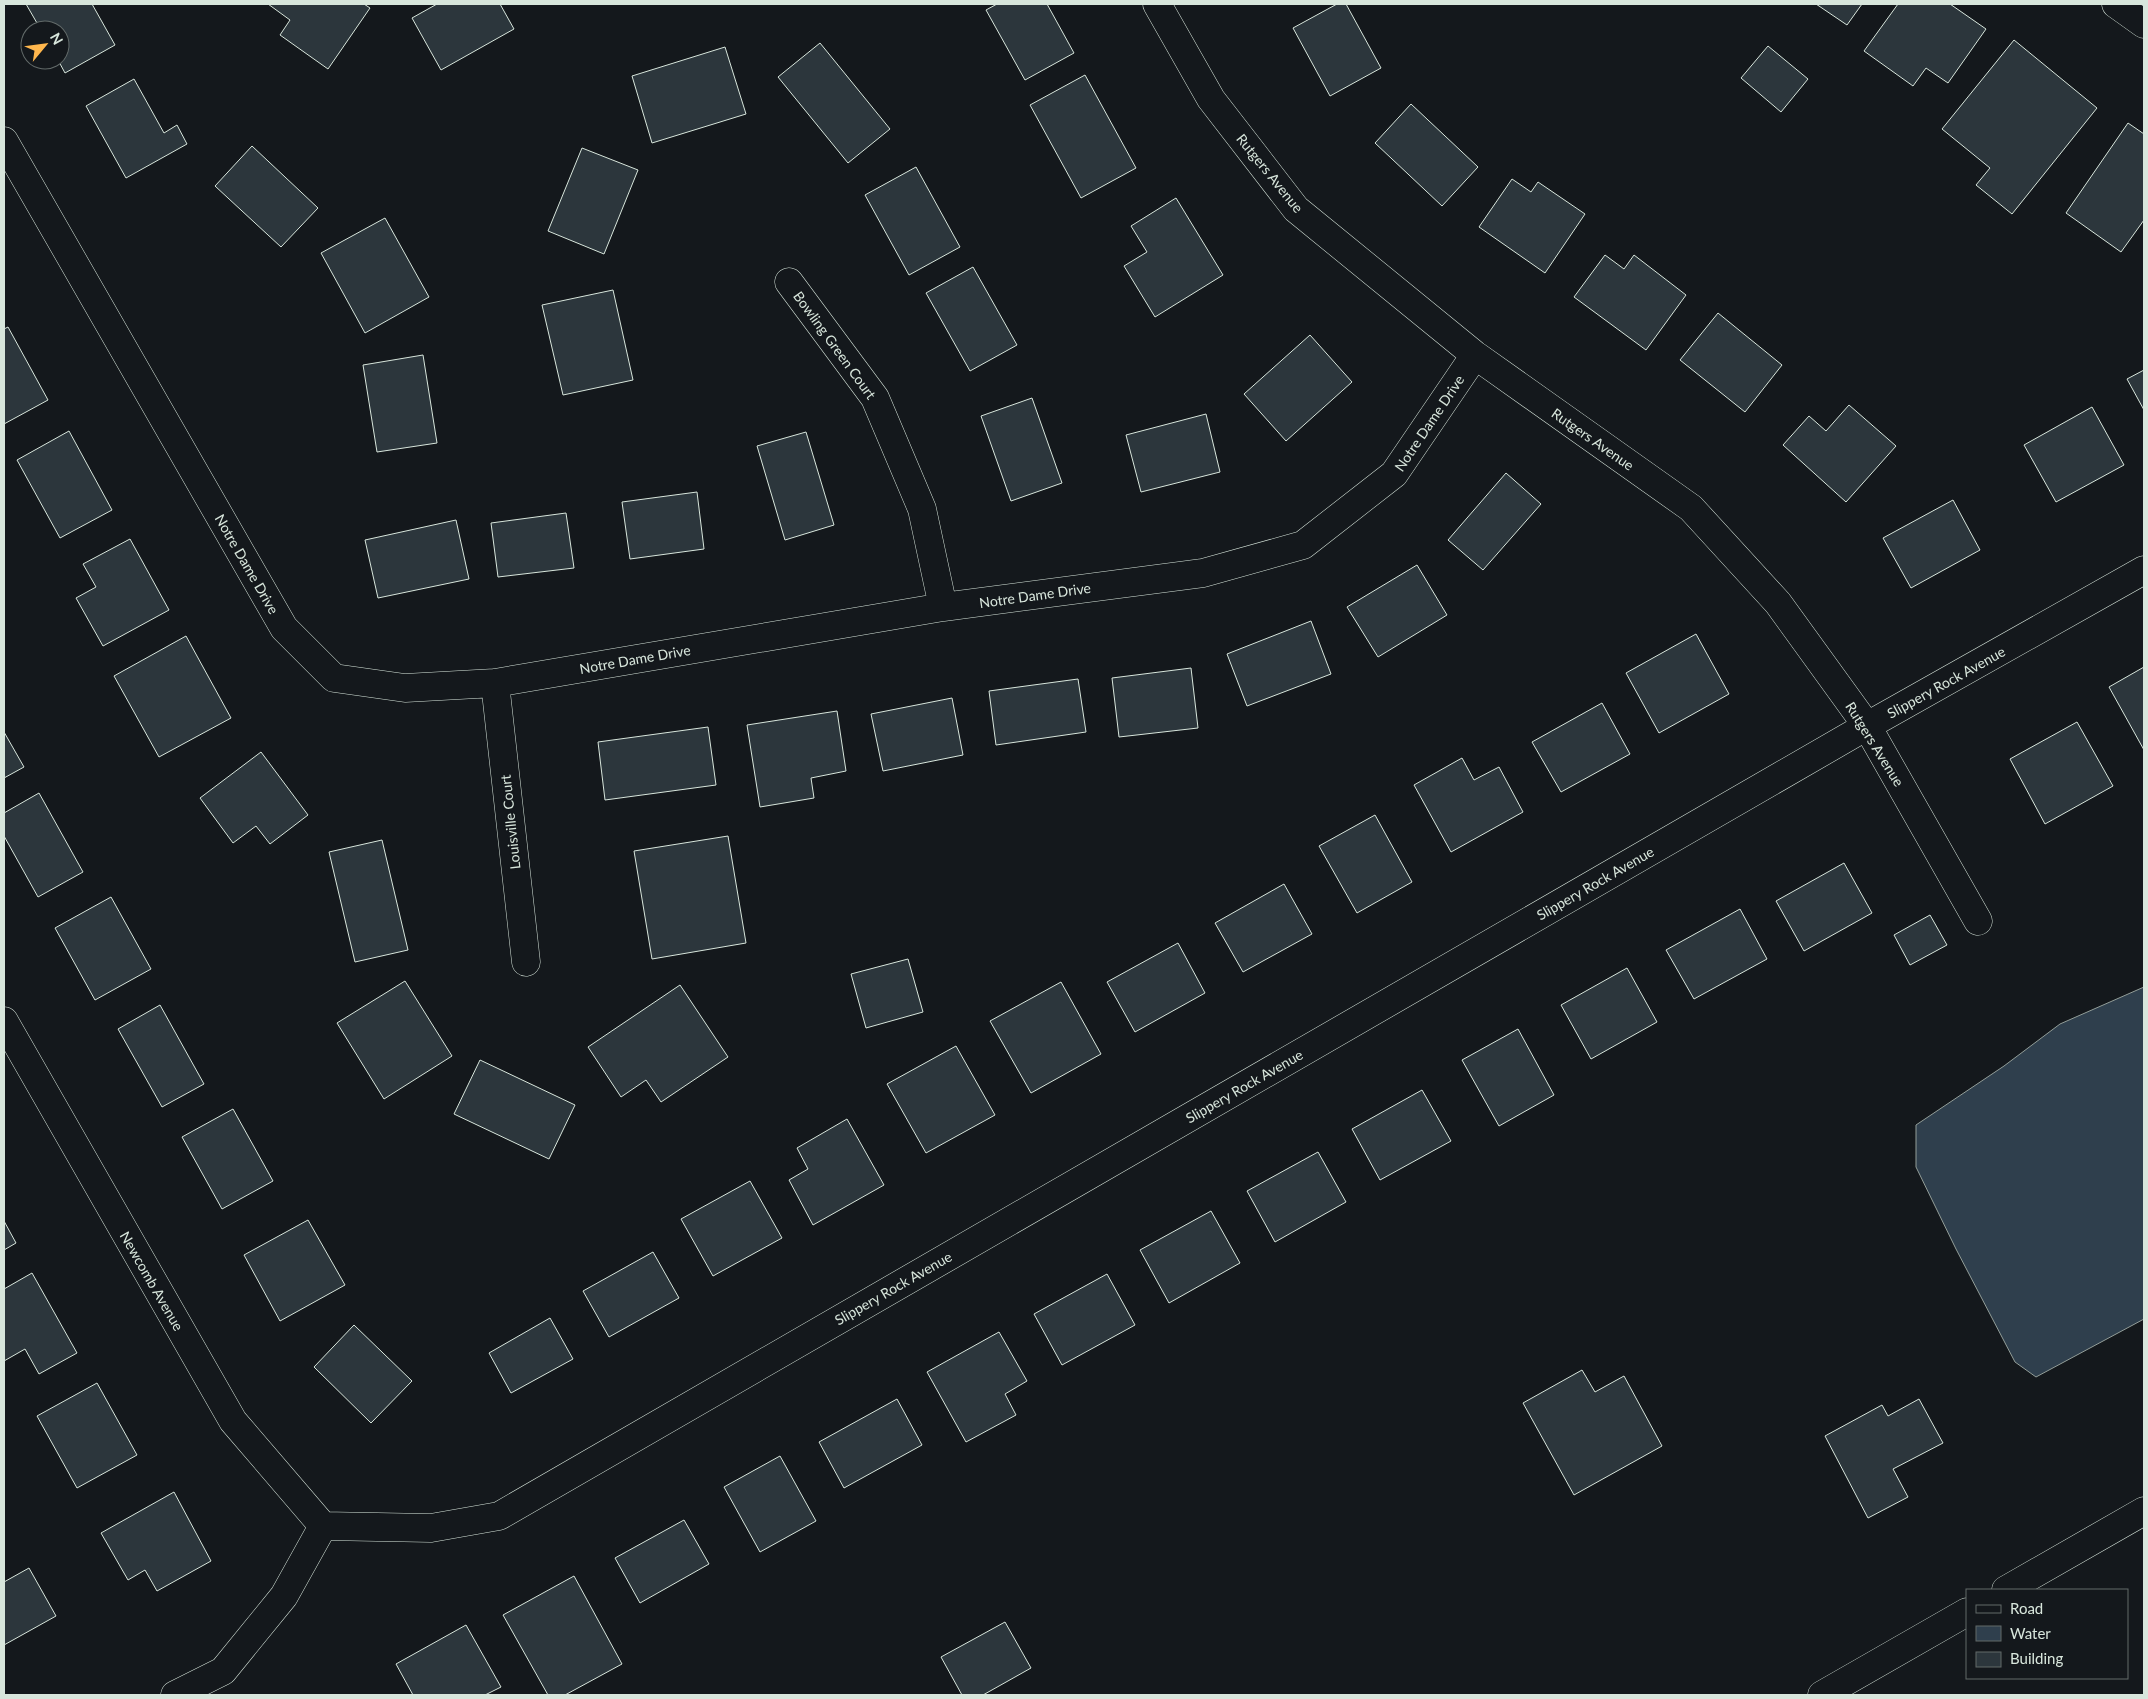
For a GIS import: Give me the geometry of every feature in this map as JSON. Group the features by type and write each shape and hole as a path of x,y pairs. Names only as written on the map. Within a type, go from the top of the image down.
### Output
{"street":[{"name":"Rutgers Avenue","path":"1157,4 1211,99 1296,209 1475,355 1692,508 1778,603 1867,726 1978,921"},
{"path":"2116,4 2144,24"},
{"name":"Notre Dame Drive","path":"4,141 284,628 334,678 405,688 495,683 943,607 1203,573 1303,545 1394,474 1475,355"},
{"name":"Bowling Green Court","path":"789,282 875,398 922,509 943,607"},
{"name":"Slippery Rock Avenue","path":"323,1526 431,1528 498,1516 1867,726 2144,570"},
{"name":"Louisville Court","path":"495,683 526,962"},
{"name":"Newcomb Avenue","path":"4,1021 233,1421 323,1526"},
{"path":"2008,1589 2144,1511"},
{"path":"176,1695 223,1671 284,1596 323,1526"},
{"path":"1822,1695 1966,1613"}],"water":[{"path":"2144,987 2144,1319 2036,1377 2015,1362 1916,1167 1916,1125 2004,1066 2060,1024"}],"building":[{"path":"26,4 92,4 115,45 65,73 63,70 70,70 70,20 35,20"},
{"path":"268,4 364,4 370,8 328,69 280,35 290,20"},
{"path":"437,4 500,4 514,29 441,70 412,18"},
{"path":"997,4 1047,4 1074,53 1025,80 986,10"},
{"path":"1337,4 1346,4 1381,68 1330,96 1293,28"},
{"path":"1816,4 1862,4 1847,25"},
{"path":"1898,4 1950,4 1986,29 1948,83 1926,68 1913,86 1864,51"},
{"path":"2014,40 2097,108 2012,214 1976,185 1990,168 1942,129"},
{"path":"820,43 890,129 848,163 778,77"},
{"path":"1768,46 1808,79 1781,112 1741,78"},
{"path":"725,47 746,114 652,143 632,76"},
{"path":"1085,75 1136,168 1081,198 1030,105"},
{"path":"134,79 164,133 177,125 187,144 126,178 86,106"},
{"path":"1411,104 1478,167 1442,206 1375,143"},
{"path":"2128,123 2144,134 2144,220 2121,252 2066,213"},
{"path":"252,146 318,208 281,247 215,186"},
{"path":"582,148 638,170 604,254 548,231"},
{"path":"916,167 960,247 909,275 865,195"},
{"path":"1512,179 1531,192 1538,182 1585,214 1545,273 1479,227"},
{"path":"1176,198 1223,275 1155,317 1124,266 1147,252 1131,226"},
{"path":"385,218 429,297 365,333 321,253"},
{"path":"1605,255 1624,269 1634,255 1686,295 1646,350 1574,297"},
{"path":"973,267 1017,345 970,371 926,293"},
{"path":"613,290 633,380 563,395 542,305"},
{"path":"1718,313 1782,365 1745,412 1680,360"},
{"path":"8,327 48,400 4,424 4,329"},
{"path":"1310,335 1352,382 1286,441 1244,394"},
{"path":"423,355 437,443 377,452 363,365"},
{"path":"2144,370 2144,410 2127,379"},
{"path":"1032,398 1062,483 1011,501 981,416"},
{"path":"1849,405 1896,446 1846,502 1783,445 1809,416 1826,431"},
{"path":"2092,407 2124,465 2056,502 2024,445"},
{"path":"1206,414 1220,472 1141,492 1126,435"},
{"path":"69,431 112,510 60,538 17,460"},
{"path":"806,432 834,525 785,540 757,446"},
{"path":"1506,473 1541,504 1483,570 1448,540"},
{"path":"697,492 704,549 630,559 622,502"},
{"path":"1953,500 1980,550 1911,588 1883,538"},
{"path":"566,513 574,568 498,577 491,523"},
{"path":"456,520 469,579 378,598 365,540"},
{"path":"130,539 169,610 103,646 76,598 96,587 83,564"},
{"path":"1417,565 1447,615 1378,657 1347,607"},
{"path":"1311,621 1331,674 1247,706 1227,654"},
{"path":"1696,634 1729,694 1659,733 1626,673"},
{"path":"186,636 231,718 159,757 114,676"},
{"path":"2144,667 2144,750 2109,687"},
{"path":"1191,668 1198,728 1119,737 1112,678"},
{"path":"1078,679 1086,732 996,745 989,691"},
{"path":"952,698 963,755 883,771 871,714"},
{"path":"1602,703 1630,754 1561,792 1532,742"},
{"path":"837,711 846,771 811,778 814,798 760,807 747,725"},
{"path":"2077,722 2113,786 2045,824 2010,759"},
{"path":"708,727 716,785 605,800 598,742"},
{"path":"4,732 24,767 4,778"},
{"path":"261,752 308,815 270,844 256,826 233,843 200,798"},
{"path":"1462,758 1474,780 1499,767 1523,812 1451,852 1414,785"},
{"path":"39,793 83,872 38,897 4,836 4,813"},
{"path":"1375,815 1412,882 1357,913 1319,846"},
{"path":"728,836 746,943 652,959 634,851"},
{"path":"382,840 408,950 355,962 329,852"},
{"path":"1844,863 1872,913 1804,951 1776,901"},
{"path":"1284,884 1312,934 1243,972 1215,923"},
{"path":"111,897 151,969 95,1000 55,928"},
{"path":"1740,909 1767,959 1694,999 1666,950"},
{"path":"1930,915 1947,945 1910,965 1894,935"},
{"path":"1178,943 1205,993 1135,1032 1107,982"},
{"path":"908,959 923,1012 866,1028 851,974"},
{"path":"1627,968 1657,1022 1591,1059 1561,1005"},
{"path":"405,981 452,1056 384,1099 337,1023"},
{"path":"1061,982 1101,1054 1031,1093 990,1021"},
{"path":"680,985 728,1057 661,1102 646,1080 621,1097 588,1047"},
{"path":"160,1005 204,1084 162,1107 118,1029"},
{"path":"1518,1029 1554,1095 1499,1126 1462,1060"},
{"path":"956,1046 995,1115 926,1153 887,1084"},
{"path":"480,1060 575,1105 549,1159 454,1114"},
{"path":"1422,1090 1451,1141 1380,1180 1352,1129"},
{"path":"233,1109 273,1181 222,1209 182,1137"},
{"path":"847,1119 884,1185 813,1225 789,1180 808,1169 797,1148"},
{"path":"1318,1152 1346,1202 1275,1242 1247,1191"},
{"path":"750,1181 782,1238 713,1276 681,1219"},
{"path":"1211,1211 1240,1263 1169,1303 1140,1250"},
{"path":"308,1220 345,1285 280,1321 244,1255"},
{"path":"4,1221 16,1243 4,1250"},
{"path":"653,1252 679,1298 609,1337 583,1291"},
{"path":"32,1273 77,1353 39,1374 25,1349 4,1361 4,1289"},
{"path":"1107,1274 1135,1325 1062,1365 1034,1314"},
{"path":"550,1318 573,1359 511,1393 489,1353"},
{"path":"354,1325 412,1381 371,1423 314,1367"},
{"path":"999,1332 1027,1381 1005,1394 1016,1415 966,1442 927,1372"},
{"path":"1582,1370 1595,1392 1624,1376 1662,1446 1574,1495 1523,1403"},
{"path":"97,1383 137,1455 77,1488 37,1416"},
{"path":"897,1399 922,1445 844,1488 819,1442"},
{"path":"1919,1399 1943,1443 1893,1469 1908,1497 1868,1518 1825,1436 1882,1405 1888,1416"},
{"path":"780,1456 816,1521 760,1552 724,1487"},
{"path":"174,1492 211,1561 157,1591 145,1570 128,1580 101,1533"},
{"path":"684,1520 709,1564 640,1603 615,1558"},
{"path":"29,1568 56,1616 4,1645 4,1582"},
{"path":"574,1576 622,1664 565,1695 548,1695 503,1615"},
{"path":"1005,1622 1031,1668 983,1695 962,1695 941,1657"},
{"path":"466,1625 501,1687 485,1695 413,1695 396,1664"}]}
